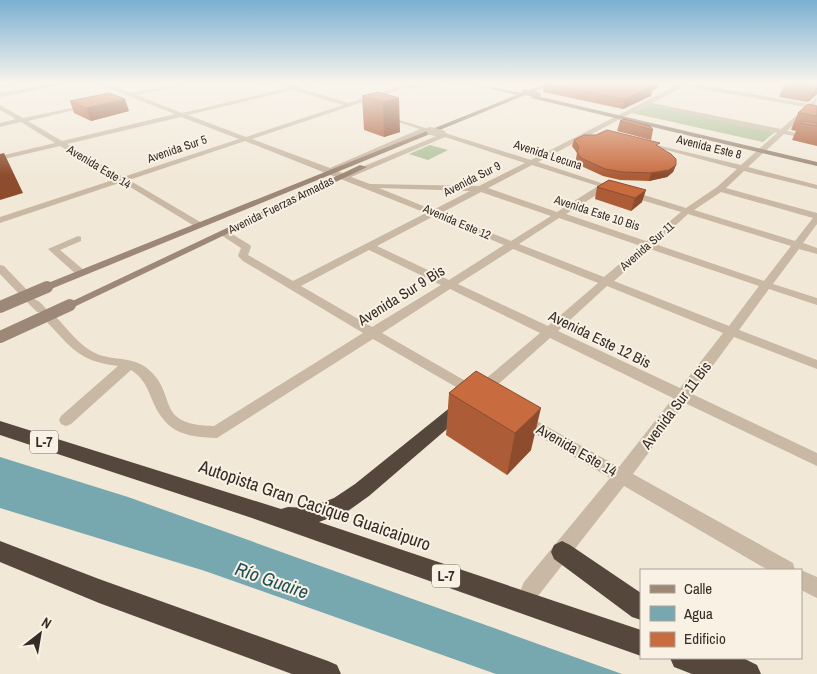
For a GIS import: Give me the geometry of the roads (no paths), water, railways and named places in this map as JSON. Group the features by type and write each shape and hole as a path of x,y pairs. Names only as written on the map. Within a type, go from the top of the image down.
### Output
{"highway":[{"path":"252,509 290,516 308,516 341,505 481,396"},
{"name":"Autopista Gran Cacique Guaicaipuro","path":"0,428 252,509 640,643"},
{"path":"0,551 99,591 328,674"},
{"path":"562,552 640,607"},
{"path":"686,659 730,674"},
{"path":"717,659 748,674"}],"main road":[{"name":"Avenida Fuerzas Armadas","path":"0,307 47,286 475,113"},
{"name":"Avenida Fuerzas Armadas","path":"0,337 343,176 484,113"},
{"path":"612,113 764,149 817,159"},
{"path":"764,149 817,164"}],"street":[{"name":"Avenida Este 14","path":"10,113 199,225"},
{"path":"0,125 50,113"},
{"name":"Avenida Sur 5","path":"0,220 318,113"},
{"name":"Avenida Lecuna","path":"374,113 817,251"},
{"name":"Avenida Sur 9","path":"294,285 530,163 600,131 628,113"},
{"path":"691,113 817,139"},
{"name":"Avenida Sur 11","path":"481,396 549,331 606,281 687,211 720,189 782,132 806,113"},
{"path":"0,158 180,114"},
{"name":"Avenida Este 12","path":"180,114 343,176 817,365"},
{"path":"330,171 428,130"},
{"path":"343,176 444,134"},
{"name":"Avenida Este 8","path":"631,139 817,186"},
{"name":"Avenida Este 10 Bis","path":"363,184 481,189 817,302"},
{"name":"Avenida Sur 9 Bis","path":"128,365 143,372 154,383 159,401 168,418 175,425 189,430 217,432 604,186"},
{"path":"720,189 817,217"},
{"name":"Avenida Sur 11 Bis","path":"531,589 622,476 817,217"},
{"path":"224,233 246,247 243,256 481,396"},
{"path":"78,239 53,249 81,273"},
{"name":"Avenida Este 12 Bis","path":"369,246 817,460"},
{"path":"0,268 23,292"},
{"path":"41,310 92,357 128,365"},
{"path":"66,420 128,365"},
{"name":"Avenida Este 14","path":"511,413 784,569"},
{"path":"802,580 817,588"}],"water":[{"name":"Río Guaire","path":"0,457 128,497 622,674 496,674 205,571 0,508"}]}
